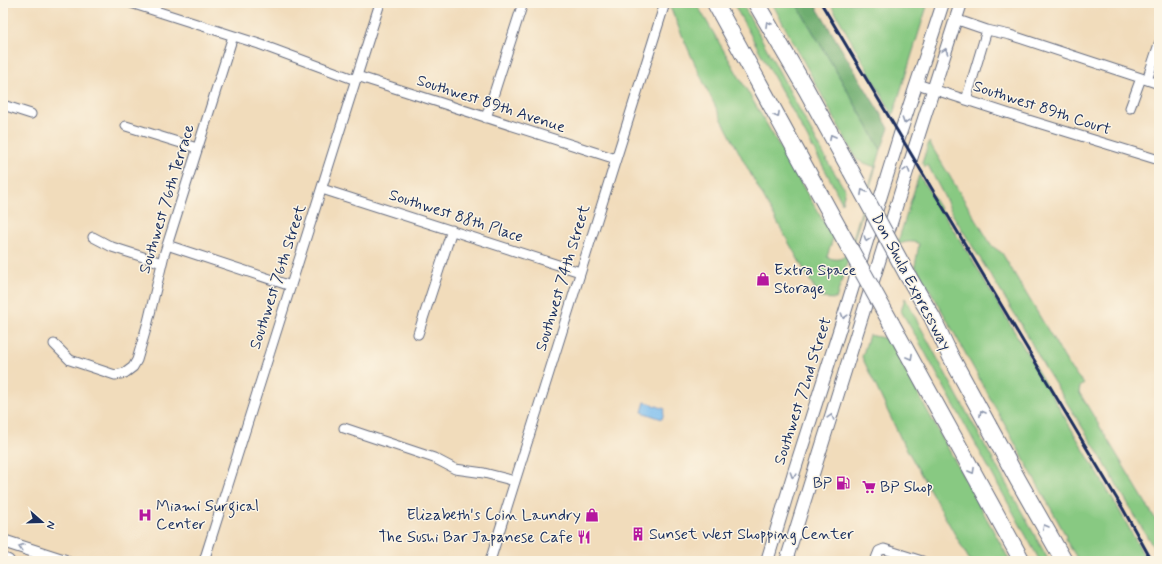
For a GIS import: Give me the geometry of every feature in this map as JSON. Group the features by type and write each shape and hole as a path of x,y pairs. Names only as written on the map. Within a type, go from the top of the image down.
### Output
{"highway":[{"path":"715,3 1022,561"},
{"name":"Don Shula Expressway","path":"756,3 806,89 932,317 969,391 1064,561"}],"main road":[{"name":"Southwest 72nd Street","path":"767,561 943,3"},
{"name":"Southwest 72nd Street","path":"786,561 960,3"},
{"path":"823,380 840,386"},
{"path":"779,522 797,527"},
{"path":"3,541 65,561"},
{"path":"3,559 8,561"}],"street":[{"name":"Southwest 89th Avenue","path":"131,3 271,48 356,78 616,159"},
{"name":"Southwest 76th Street","path":"204,561 380,3"},
{"path":"486,118 523,3"},
{"name":"Southwest 74th Street","path":"490,561 665,3"},
{"path":"955,19 987,30 1010,35 1159,84"},
{"path":"966,100 987,30"},
{"name":"Southwest 76th Terrace","path":"54,344 70,360 115,375 131,370 137,360 167,245 233,36"},
{"path":"1130,108 1159,44"},
{"name":"Southwest 89th Court","path":"917,84 1159,160"},
{"path":"3,105 31,114"},
{"path":"126,126 197,148"},
{"name":"Southwest 88th Place","path":"322,189 580,272"},
{"path":"418,334 452,230"},
{"path":"93,237 112,248 162,263"},
{"path":"167,245 291,286"},
{"path":"344,428 434,458 452,468 484,473 516,481"},
{"path":"875,561 878,551 884,549 922,561"}],"green space":[{"path":"668,3 696,3 833,238 827,257 840,259 849,251 875,167 857,160 772,3 796,3 881,150 836,299 820,298 726,127 708,92"},
{"path":"733,3 742,3 829,164 845,190 842,203 829,177"},
{"path":"796,3 814,3 889,128 881,150 835,69"},
{"path":"830,3 928,3 893,115"},
{"path":"929,142 992,246 1002,253 1071,369 1084,384 1080,387 1079,392 1159,525 1159,557 1096,449 1045,368 1021,324 953,215 928,165 925,167 922,163"},
{"path":"919,175 973,261 1119,510 1147,561 1079,561 1065,539 1065,534 936,300 915,266 919,244 908,242 897,245"},
{"path":"905,298 1049,561 1040,561 901,311"},
{"path":"869,335 889,339 1010,561 970,561 901,439 862,357"}],"water":[{"path":"645,402 665,409 662,419 642,412"}],"railway":[{"path":"821,3 1123,509 1152,561"}],"place":[{"name":"Extra Space Storage","path":"763,279"},
{"name":"BP","path":"843,483"},
{"name":"BP Shop","path":"869,487"},
{"name":"Miami Surgical Center","path":"145,515"},
{"name":"Elizabeth's Coin Laundry","path":"592,515"},
{"name":"Sunset West Shopping Center","path":"638,534"},
{"name":"The Sushi Bar Japanese Cafe","path":"584,537"}]}
